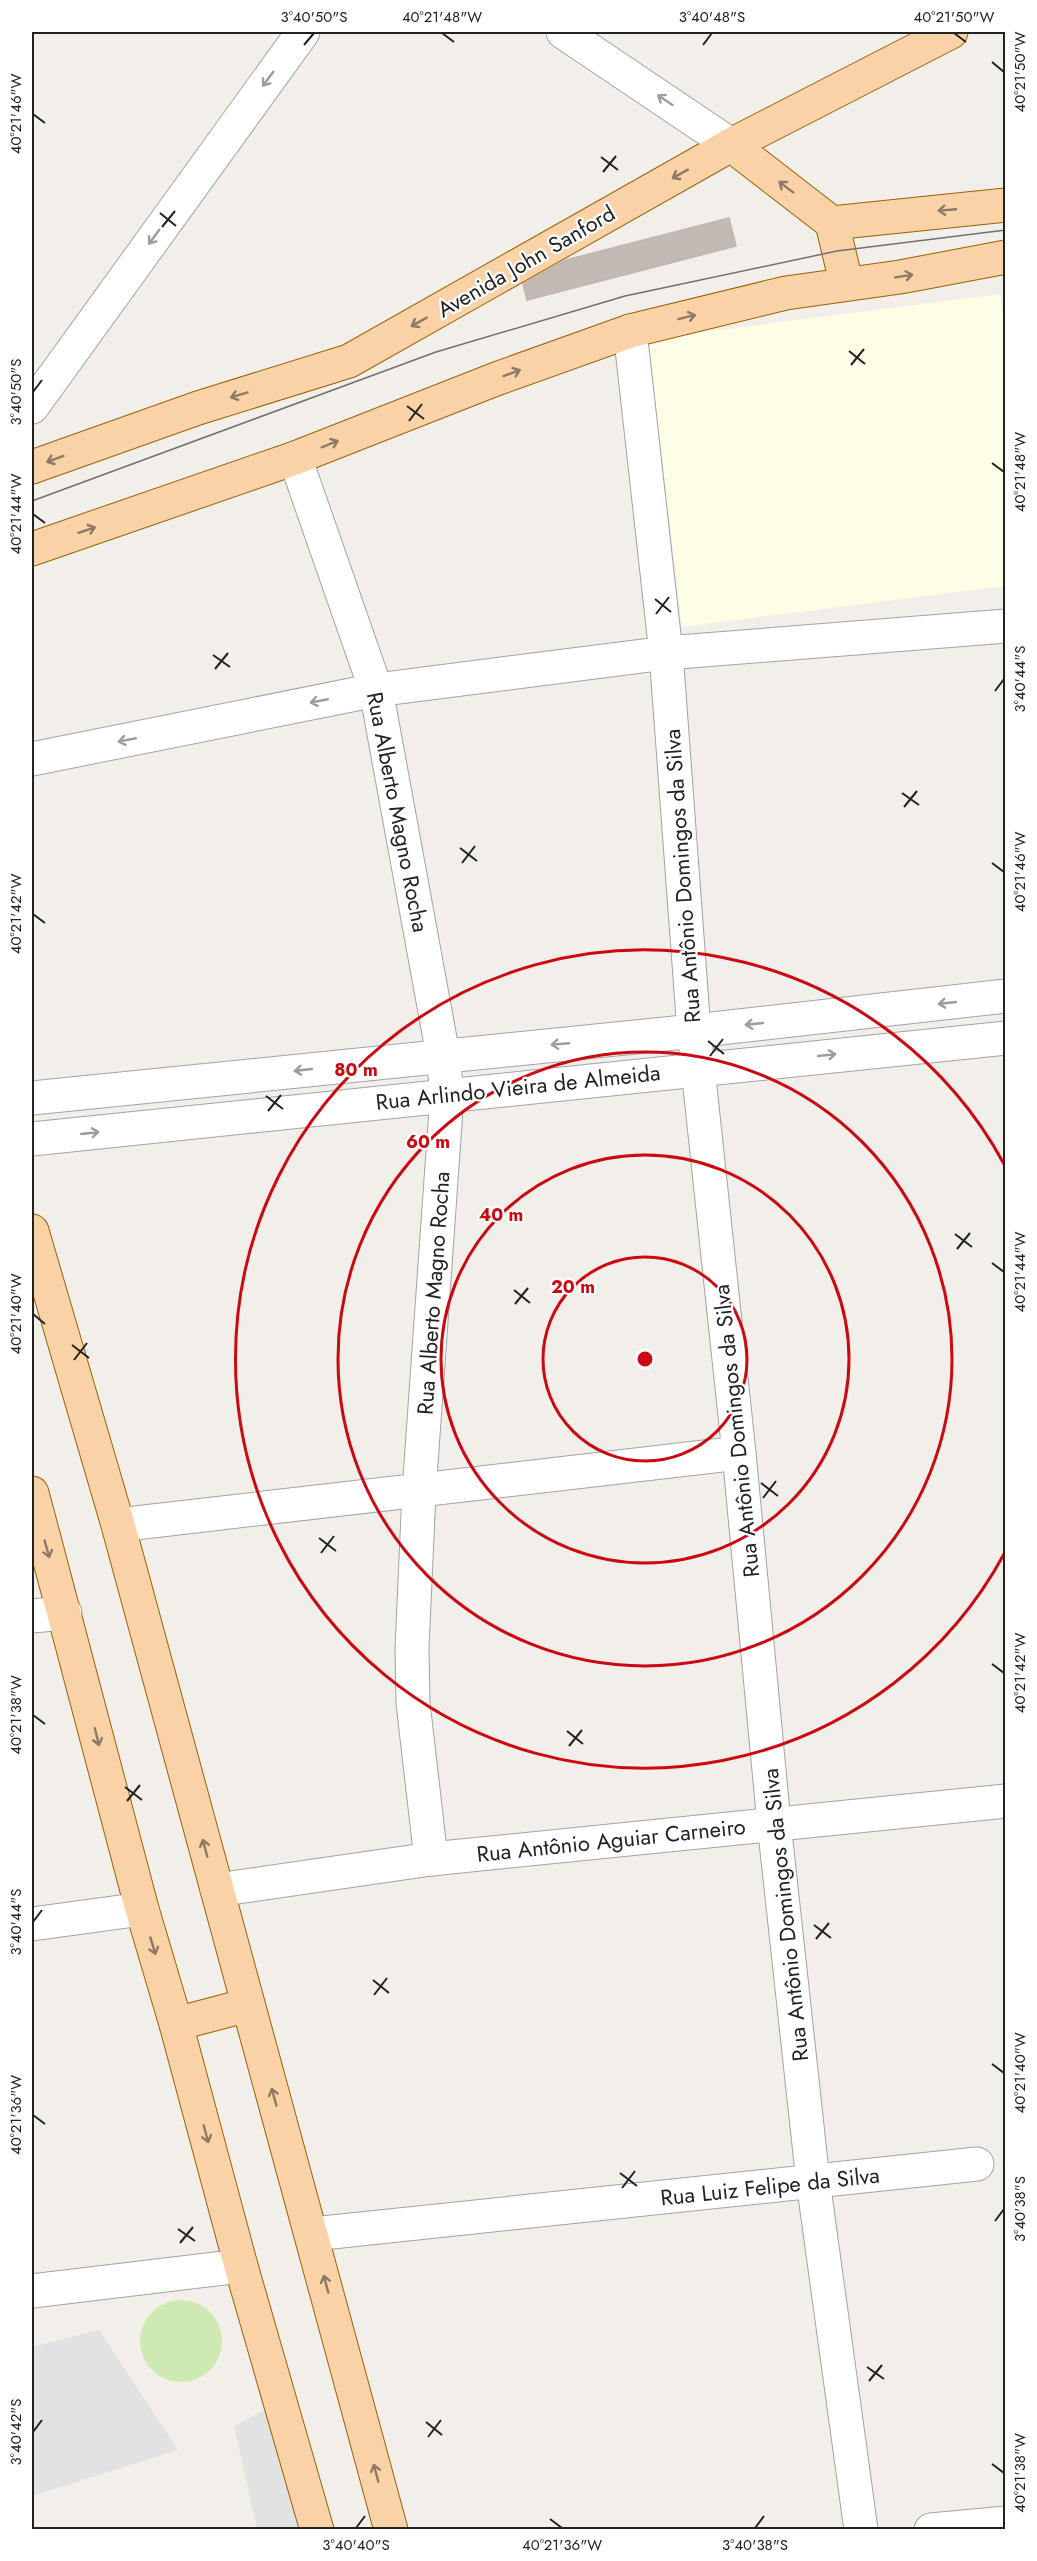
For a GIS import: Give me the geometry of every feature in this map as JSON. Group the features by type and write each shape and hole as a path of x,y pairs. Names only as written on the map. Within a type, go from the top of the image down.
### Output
{"main road":[{"name":"Avenida John Sanford","path":"32,467 198,408 349,361 731,145 951,32"},
{"path":"731,145 832,223 846,282"},
{"path":"832,223 1005,205"},
{"path":"32,549 295,458 496,379 630,331 786,292 846,282 900,277 1005,257"},
{"path":"32,1231 118,1525 248,2005 313,2234 391,2529"},
{"path":"32,1493 141,1909 176,2024 241,2266 317,2529"},
{"path":"176,2024 248,2005"}],"street":[{"path":"32,406 303,32"},
{"path":"563,32 731,145"},
{"name":"Rua Antônio Domingos da Silva","path":"630,331 666,653 694,1031 739,1453 774,1823 813,2181 861,2529"},
{"name":"Rua Alberto Magno Rocha","path":"295,458 376,690 443,1055 447,1095 419,1492 412,1648 413,1703 431,1860"},
{"path":"32,759 376,690 666,653 1005,626"},
{"name":"Rua Arlindo Vieira de Almeida","path":"32,1098 694,1031 1005,996"},
{"name":"Rua Arlindo Vieira de Almeida","path":"32,1139 698,1068 1005,1038"},
{"path":"118,1525 419,1492 739,1453"},
{"path":"32,1616 65,1613"},
{"name":"Rua Antônio Aguiar Carneiro","path":"217,1890 431,1860 1005,1801"},
{"path":"32,1924 141,1909"},
{"name":"Rua Luiz Felipe da Silva","path":"313,2234 977,2164"},
{"path":"32,2291 241,2266"},
{"path":"931,2529 1005,2523"}],"shaded area":[{"path":"1000,294 1006,343 1005,586 682,627 648,339"},
{"path":"99,2330 178,2450 32,2496 32,2347"},
{"path":"270,2407 301,2529 257,2529 234,2426"}],"green space":[{"path":"181,2300 197,2303 210,2312 219,2325 222,2341 219,2357 210,2370 197,2379 181,2382 165,2379 152,2370 143,2357 140,2341 143,2325 152,2312 165,2303"}],"building":[{"path":"729,218 736,246 527,300 523,284 566,260"}],"tram line":[{"path":"32,501 436,352 625,296 837,251 1006,230"}]}
